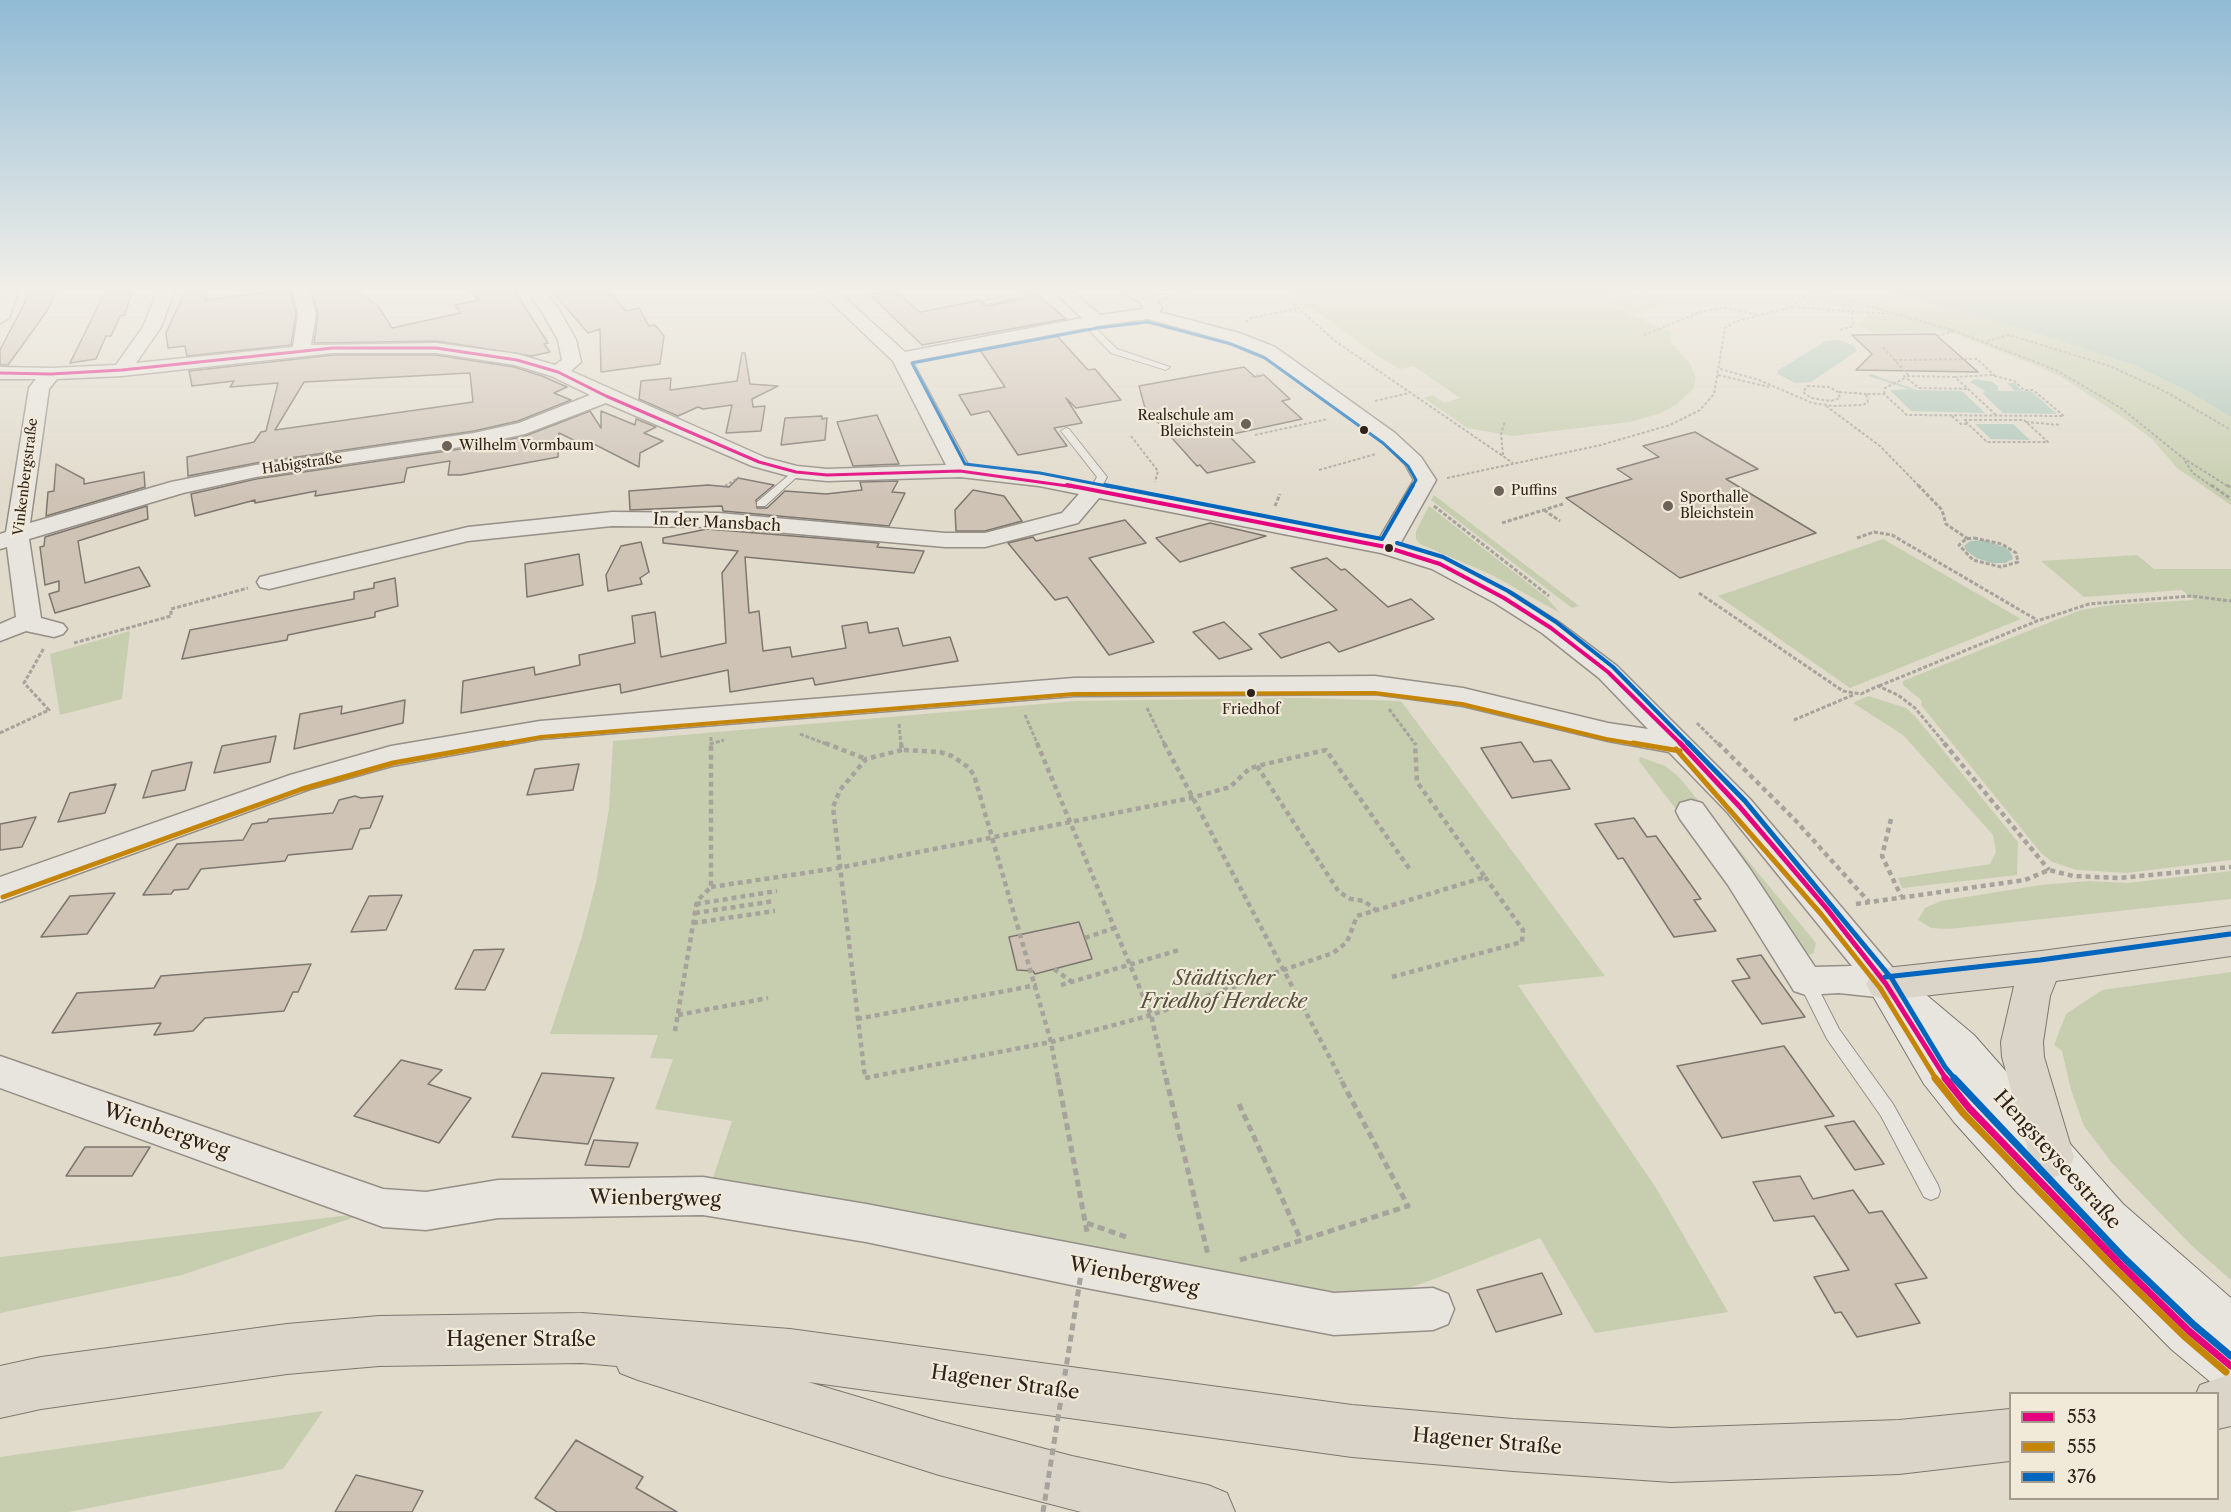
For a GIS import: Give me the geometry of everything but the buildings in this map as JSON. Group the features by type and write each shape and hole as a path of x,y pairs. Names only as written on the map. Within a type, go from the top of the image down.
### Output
{"main road":[{"path":"1886,984 2041,967 2231,941"},
{"path":"2041,967 2030,996 2022,1042 2023,1057 2052,1157"},
{"name":"Hengsteyseestraße","path":"1886,984 1959,1048 2108,1220 2231,1332"},
{"name":"Hengsteyseestraße","path":"1886,984 1939,1071 1969,1108 2032,1176 2117,1261 2189,1331 2231,1366"},
{"path":"582,1338 939,1448 1072,1483 1208,1512"},
{"name":"Hagener Straße","path":"0,1392 41,1383 287,1349 379,1341 582,1338 790,1354 1352,1431 1514,1445 1671,1455 1899,1447 2009,1435"}],"street":[{"path":"122,370 131,358"},
{"name":"Hengsteyseestraße","path":"0,373 51,374 122,370 239,358"},
{"name":"Hengsteyseestraße","path":"500,358 558,372 606,396 759,462 796,472 827,476 960,471 1039,480 1386,547 1440,564 1504,598 1551,628 1608,672 1739,806 1827,909 1886,984"},
{"path":"558,372 572,362 571,358"},
{"path":"901,358 960,471"},
{"path":"1278,358 1353,410 1400,447 1414,461 1425,480 1386,547"},
{"name":"Vinkenbergstraße","path":"29,621 8,539 39,388 51,374"},
{"name":"Habigstraße","path":"8,539 149,494 223,478 474,439 525,428 606,396"},
{"name":"In der Mansbach","path":"269,582 332,576 468,534 612,519 719,520 945,540 985,540 1070,518 1095,491"},
{"path":"0,633 29,621 55,642"},
{"path":"0,890 300,782 391,756 540,730 712,715 1074,687 1376,685 1463,697 1608,732 1680,744"},
{"path":"1691,811 1739,877 1806,981 1839,979 1886,984"},
{"name":"Wienbergweg","path":"0,1072 383,1208 426,1211 498,1199 703,1196 866,1223 1081,1267 1334,1314 1433,1310"}],"lane":[{"path":"1135,358 1166,367"},
{"path":"1066,431 1102,477 1095,491"},
{"path":"761,504 796,472"},
{"path":"1806,981 1833,1034 1887,1110 1931,1191"}],"path":[{"path":"1359,358 1513,464"},
{"path":"1425,480 1463,476 1601,445 1670,424 1700,410 1714,394 1721,358"},
{"path":"1892,358 1919,388 1968,389"},
{"path":"2026,358 2088,387 2121,408 2183,458 2231,488"},
{"path":"2082,358 2110,366 2166,392 2231,430"},
{"path":"1894,360 1977,359 1996,376"},
{"path":"1720,369 1824,405 1880,447 1942,510 1946,524 1968,538 1983,538 2002,544 2016,553 2018,562 2001,567 1973,560 1959,545 1968,538"},
{"path":"1718,375 1775,388"},
{"path":"1838,392 1840,398 1824,401 1806,395 1802,389 1817,385 1838,392 1884,394 1907,416 2064,416 2033,390 2024,390 2014,381 1996,376 1908,377 1885,388 1884,394"},
{"path":"1955,377 1996,416"},
{"path":"1255,435 1353,410 1410,392"},
{"path":"1824,405 1863,405 1868,402 1866,394"},
{"path":"1951,416 1961,424 1969,424"},
{"path":"2026,422 2048,442 1987,442 1964,420 2058,423 2061,425"},
{"path":"1503,457 1501,434 1505,421"},
{"path":"1131,436 1158,471 1143,500"},
{"path":"1319,470 1400,447"},
{"path":"2183,458 2193,472 2231,499"},
{"path":"1502,523 1563,504"},
{"path":"1544,510 1560,521"},
{"path":"1857,538 1881,532 1892,535 2037,621"},
{"path":"0,733 49,710 24,683 55,642 171,616 171,609 269,582"},
{"path":"1699,592 1836,687 1853,695"},
{"path":"1794,720 2037,621 2089,604 2142,598 2191,596 2231,601"},
{"path":"1376,685 1383,700 1416,745 1417,782 1522,930 1522,942 1392,977"},
{"path":"1878,686 1898,695 1915,708 2049,870 2073,876 2120,878 2231,867"},
{"path":"1136,687 1191,798 1285,970 1408,1206 1233,1262"},
{"path":"897,699 902,750"},
{"path":"711,887 712,715"},
{"path":"1025,715 1150,1015 1208,1257"},
{"path":"793,731 866,759 902,750 940,752 952,756 968,767 974,775 1052,1042 1087,1223 1129,1238"},
{"path":"711,744 729,738"},
{"path":"675,1030 696,904 711,887 838,868 1191,798 1230,788 1250,769 1257,766 1326,750 1411,871"},
{"path":"866,759 840,790 832,807 865,1078 1052,1042 1150,1015 1333,953 1347,942 1357,916 1485,877"},
{"path":"1257,766 1339,892 1351,899 1364,901 1376,910"},
{"path":"1891,819 1882,856 1901,897"},
{"path":"1827,909 2025,880 2049,870"},
{"path":"696,904 777,891"},
{"path":"695,913 775,902"},
{"path":"693,923 775,911"},
{"path":"1085,938 1114,928"},
{"path":"1061,985 1179,950"},
{"path":"1054,969 1072,982"},
{"path":"857,1020 1037,985"},
{"path":"678,1014 768,998"},
{"path":"1239,1104 1300,1240"},
{"name":"Wienbergweg","path":"1043,1512 1081,1274"}],"green space":[{"path":"1380,358 1685,358 1690,363 1696,378 1694,388 1677,404 1661,413 1630,422 1513,436 1467,428 1424,398 1433,395 1444,403 1460,398 1413,366 1400,369"},
{"path":"2016,358 2110,358 2136,366 2189,392 2231,417 2231,505 2177,468 2152,439 2115,412 2061,377"},
{"path":"1434,495 1579,606 1572,608 1431,500"},
{"path":"1429,506 1547,598 1560,613 1492,575 1420,544 1416,539 1416,531"},
{"path":"1883,539 2021,619 1850,688 1718,596"},
{"path":"2137,555 2154,569 2231,569 2231,860 2127,873 2077,870 2052,862 2041,853 1921,705 1922,701 1903,685 1903,681 2081,610 2110,605 2194,600 2182,590 2084,597 2041,561"},
{"path":"130,631 122,699 60,715 50,654"},
{"path":"1868,696 1906,708 1915,716 2018,842 2017,875 1902,888 1898,878 1990,864 1996,852 1993,835 1903,735 1853,703"},
{"name":"Städtischer Friedhof Herdecke","path":"1305,698 1401,701 1605,976 1518,985 1656,1188 1728,1312 1595,1333 1540,1238 1350,1309 787,1199 742,1182 713,1178 732,1121 655,1109 673,1059 650,1058 658,1035 550,1034 581,940 596,883 609,809 613,741 1075,701"},
{"path":"1640,757 1665,766 1678,776 1816,943 1813,954 1805,955 1698,808 1675,808 1639,761"},
{"path":"2231,871 2231,899 1949,929 1931,928 1918,920 1925,908 1941,901 2041,885 2089,881 2127,883"},
{"path":"2231,972 2231,1280 2191,1245 2112,1163 2084,1126 2071,1090 2062,1051 2054,1045 2066,1014 2102,990"},
{"path":"367,1213 182,1275 0,1313 0,1257"},
{"path":"323,1411 283,1469 69,1512 0,1512 0,1457"}],"shaded area":[{"path":"1799,358 1847,358 1811,382 1795,383 1778,374 1777,371"},
{"path":"2110,358 2231,358 2231,417 2189,392 2136,366"},
{"path":"1871,374 1917,390 1962,391 1985,413 1911,411 1890,390 1909,389 1868,376"},
{"path":"1975,379 1992,382 1998,386 1998,391 2015,391 2007,383 2014,383 2022,391 2031,391 2057,414 2003,413 1983,394 1985,391 1970,382"},
{"path":"1975,424 2013,424 2030,440 1991,439"},
{"path":"1984,540 2006,548 2013,559 2005,563 1992,563 1976,558 1964,546 1970,541"}],"transit line":[{"name":"553","path":"0,373 51,374 122,370 241,358"},
{"name":"553","path":"501,358 558,372 606,396 759,462 796,472 827,475 960,471 1039,480 1386,547 1440,564 1504,598 1551,628 1608,672 1681,744 1739,806 1827,909 1886,984 1939,1071 1969,1108 2117,1261 2189,1331 2231,1366"},
{"name":"376","path":"941,358 912,363 965,464 1040,473 1382,539 1416,480 1408,466 1383,443 1264,358"},
{"name":"376","path":"1397,543 1443,557 1508,591 1556,622 1613,667 1745,801 1892,979 1945,1067 1975,1103 2122,1256 2194,1325 2231,1356"},
{"name":"555","path":"3,897 302,789 393,763 541,737 1074,694 1375,693 1462,704 1606,739 1680,751"},
{"name":"555","path":"1676,749 1733,811 1821,914 1880,988 1933,1075 1963,1113 2112,1266 2184,1336 2226,1372"},
{"name":"376","path":"1885,977 2040,960 2230,934"}],"place":[{"name":"Realschule am Bleichstein","path":"1246,424"},
{"name":"Wilhelm Vormbaum","path":"447,446"},
{"name":"Puffins","path":"1499,491"},
{"name":"Sporthalle Bleichstein","path":"1668,506"},
{"name":"Friedhof","path":"1251,693"}]}
